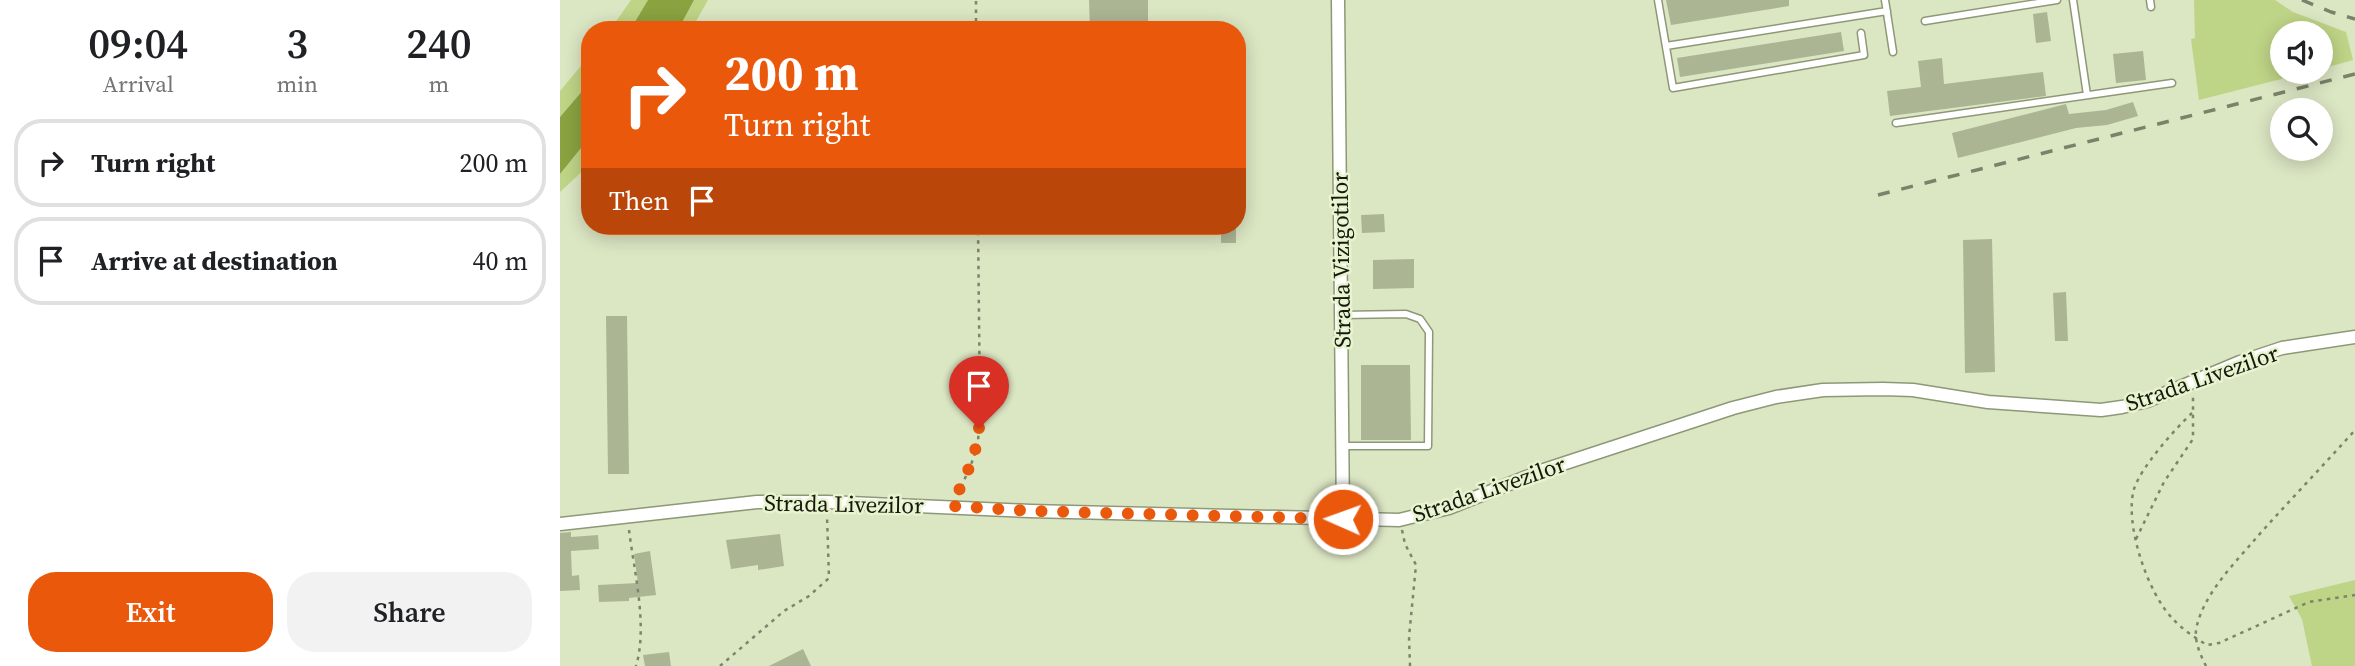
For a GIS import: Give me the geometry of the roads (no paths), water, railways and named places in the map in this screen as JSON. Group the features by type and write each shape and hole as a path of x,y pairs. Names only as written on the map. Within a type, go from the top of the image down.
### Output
{"street":[{"name":"Strada Vizigotilor","path":"1338,0 1343,519"},
{"name":"Strada Livezilor","path":"560,524 757,502 1399,520 1449,508 1544,470 1733,408 1776,397 1823,390 1893,389 1988,402 2101,410 2147,401 2240,362 2282,348 2355,337"}],"lane":[{"path":"1658,0 1673,88 1864,55 1861,33"},
{"path":"1885,0 1893,52"},
{"path":"1925,21 2057,0"},
{"path":"2073,0 2087,95"},
{"path":"1666,46 1887,11"},
{"path":"1896,123 2172,83"},
{"path":"1341,315 1406,314 1420,319 1429,332 1428,446 1342,446"}],"railway":[{"path":"2302,0 2355,19"},
{"path":"1878,195 2355,74"}]}
